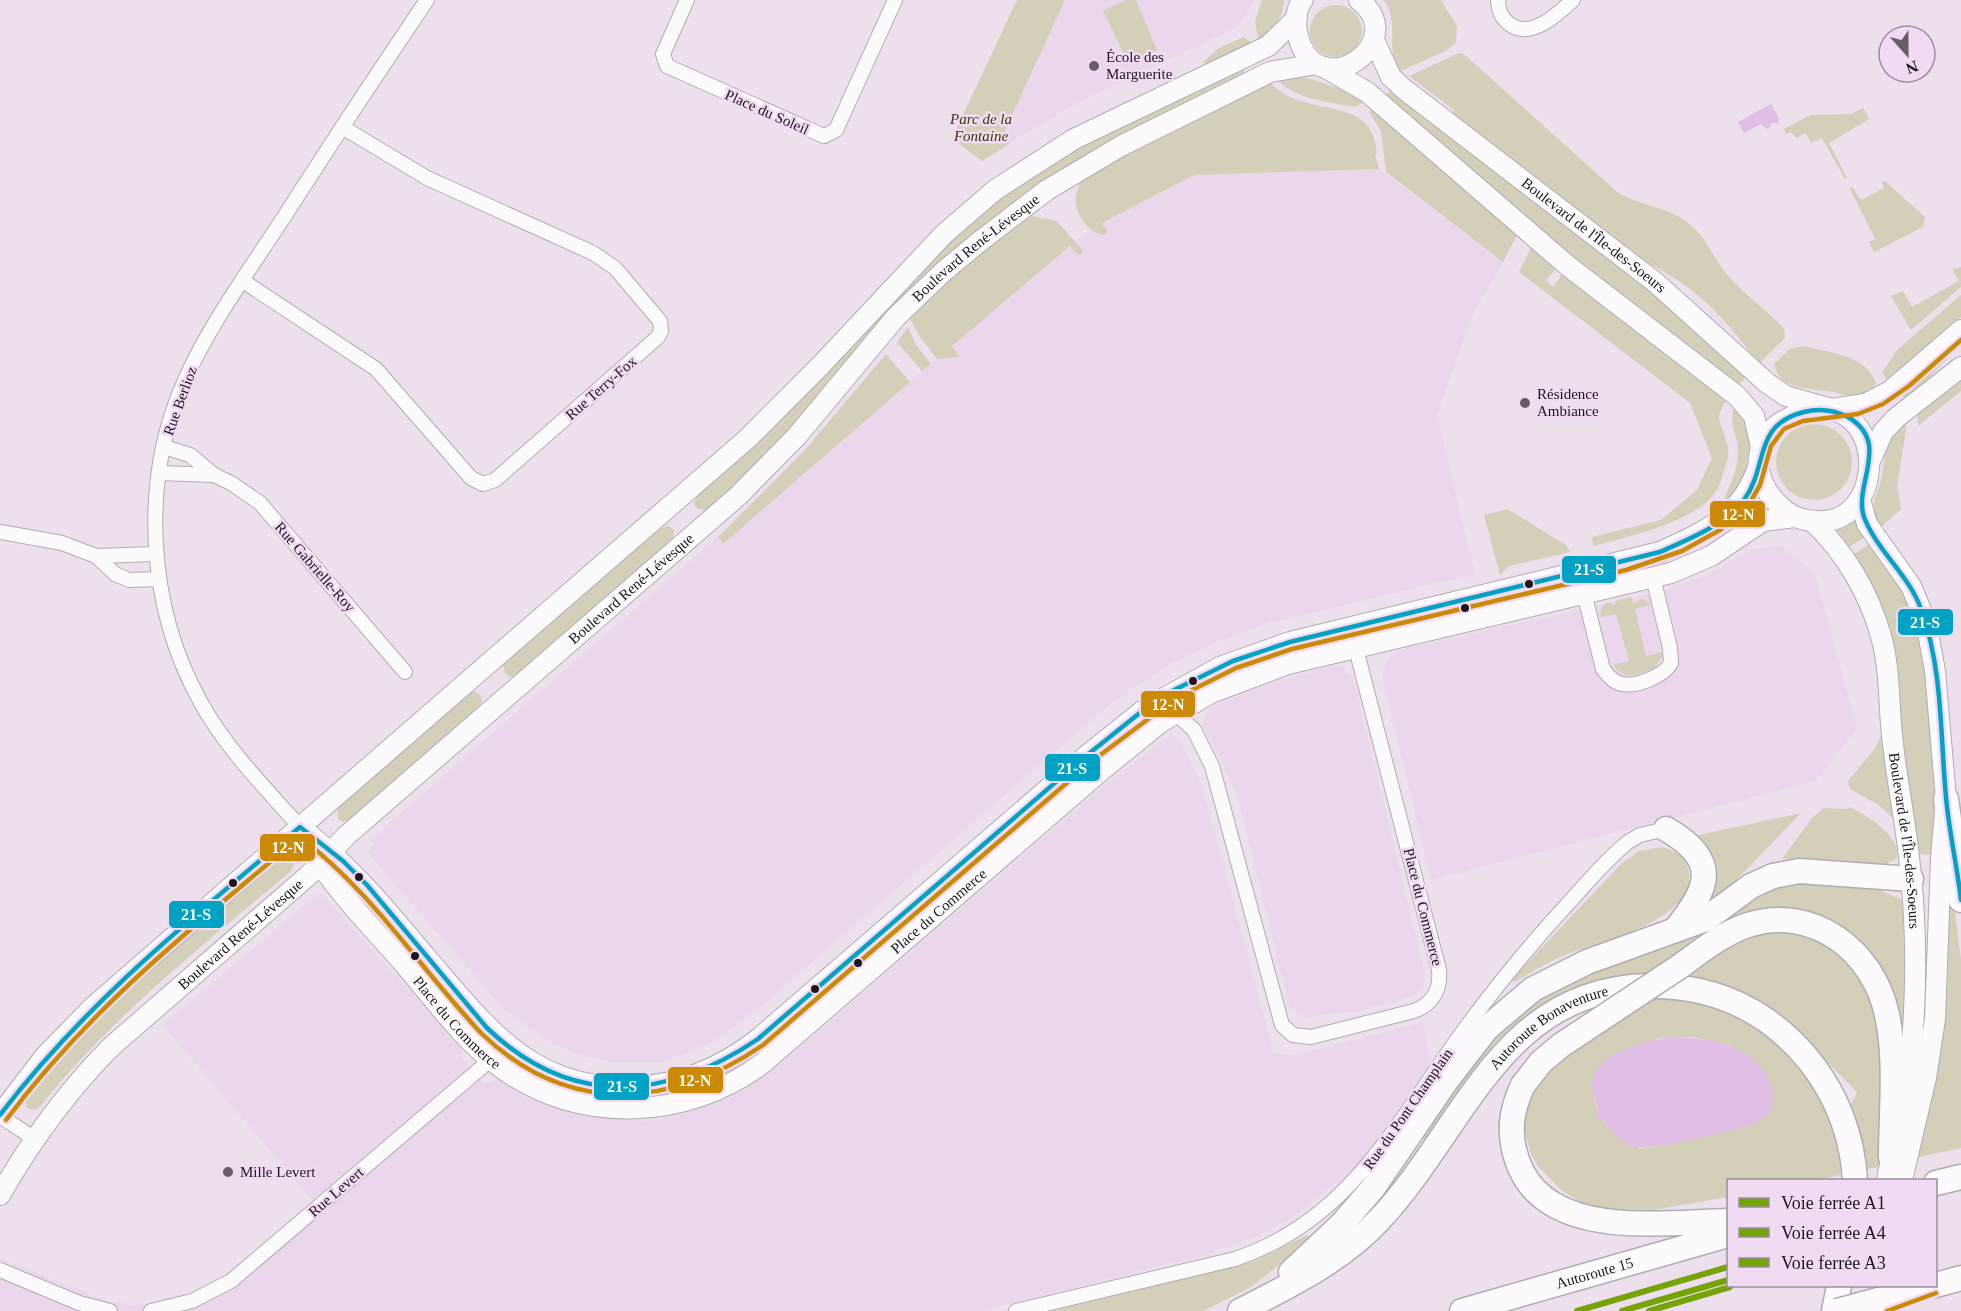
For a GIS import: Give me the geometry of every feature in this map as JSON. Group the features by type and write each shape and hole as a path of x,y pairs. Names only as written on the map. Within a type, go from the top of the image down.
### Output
{"highway":[{"path":"1946,799 1961,900"},
{"path":"1666,829 1696,852 1704,875 1698,900 1675,930"},
{"path":"1250,1306 1325,1241 1357,1207 1464,1056 1510,1007 1533,989 1572,968 1707,919 1751,886 1784,873 1812,872 1911,879"},
{"path":"1727,1221 1608,1222 1583,1218 1550,1203 1525,1176 1512,1148 1512,1114 1523,1085 1541,1062 1560,1046 1735,931 1771,920 1812,925 1850,947 1871,973 1887,1015 1891,1064 1889,1169"},
{"name":"Autoroute Bonaventure","path":"1250,1306 1340,1256 1370,1229 1405,1188 1490,1069 1527,1030 1568,1004 1611,990 1657,986 1705,992 1745,1008 1778,1029 1808,1058 1834,1098 1849,1141 1855,1179"},
{"path":"1937,1183 1961,1177"},
{"name":"Autoroute 15","path":"1462,1311 1727,1235"},
{"path":"1937,1284 1961,1278"},
{"path":"1839,1287 1836,1311 1925,1287"},
{"path":"1864,1311 1926,1287"}],"street":[{"name":"Rue Berlioz","path":"300,827 243,760 201,702 178,649 159,579 156,554 159,473 164,447 184,381 243,281 427,0"},
{"name":"Place du Soleil","path":"687,0 663,54 668,66 824,136 836,130 895,0"},
{"name":"Boulevard de l'Île-des-Soeurs","path":"1359,0 1370,11 1374,40 1384,65 1395,81 1655,282 1767,383 1786,396 1832,409"},
{"path":"1498,0 1503,18 1511,25 1520,28 1530,28 1553,18 1573,0"},
{"name":"Boulevard René-Lévesque","path":"0,1116 35,1068 80,1019 768,420 932,246 977,204 1033,163 1074,139 1272,43 1297,8"},
{"path":"1297,8 1302,46 1320,65 1367,92 1568,266 1737,396 1754,416 1761,447 1758,467 1770,495 1804,519 1828,521 1845,515 1860,499 1870,461 1883,432 1896,418 1961,367"},
{"name":"Boulevard René-Lévesque","path":"0,1195 35,1138 80,1080 112,1046 730,504 797,436 896,317 943,272 988,234 1047,190 1138,137 1270,72 1320,65 1338,68 1351,65 1368,52 1374,40"},
{"name":"Rue Terry-Fox","path":"243,281 376,369 471,478 483,484 495,480 658,337 661,328 658,318 610,263 554,234 434,181 377,150 342,127"},
{"path":"1761,447 1772,429 1789,417 1806,411 1865,404 1882,396 1961,330"},
{"path":"1832,409 1856,424 1867,442 1870,461"},
{"name":"Rue Gabrielle-Roy","path":"164,447 189,455 214,475 231,483 260,503 405,672"},
{"name":"Place du Commerce","path":"326,858 344,862 479,1019 504,1044 551,1071 578,1081 608,1087 658,1085 715,1068 758,1039 1086,756 1160,699 1245,657 1350,628 1660,552 1710,527 1744,500 1758,467"},
{"name":"Rue Gabrielle-Roy","path":"159,473 214,475"},
{"name":"Boulevard de l'Île-des-Soeurs","path":"1860,499 1867,524 1911,586 1926,622 1935,671 1946,799 1941,858 1935,1019 1926,1078 1902,1179"},
{"name":"Boulevard de l'Île-des-Soeurs","path":"1804,519 1832,541 1853,571 1870,604 1881,636 1888,671 1893,743 1911,879 1914,995 1907,1095 1889,1169"},
{"name":"Place du Commerce","path":"300,827 326,858 330,878 456,1025 490,1059 511,1074 548,1093 604,1107 638,1109 667,1106 700,1097 729,1085 777,1052 1101,770 1175,712 1211,693 1258,673 1355,647 1653,577 1701,561 1762,521 1804,519"},
{"path":"0,532 62,543 96,556 115,574 129,580 159,579"},
{"path":"96,556 156,554"},
{"path":"1579,573 1603,669 1615,681 1627,684 1660,675 1672,659 1653,577"},
{"name":"Place du Commerce","path":"1160,699 1194,730 1212,766 1282,1025 1297,1037 1311,1037 1414,1011 1424,1006 1436,994 1439,970 1350,628"},
{"name":"Rue du Pont Champlain","path":"1016,1311 1235,1259 1269,1246 1315,1216 1368,1168 1467,1026 1564,908 1628,842 1666,829"},
{"name":"Rue Levert","path":"151,1311 192,1301 231,1281 490,1059 504,1044"},
{"path":"0,1116 35,1138"},
{"path":"0,1270 79,1303 110,1311"},
{"path":"1864,1311 1868,1287"},
{"path":"1877,1311 1882,1287"}],"shaded area":[{"name":"École des Marguerite","path":"1065,0 1254,0 1239,25 1230,31 1079,102 1009,144 1003,136"},
{"path":"1771,104 1779,119 1778,123 1771,123 1767,129 1761,124 1744,133 1738,122"},
{"path":"1379,169 1503,262 1473,314 1437,415 1475,574 1269,623 1217,642 1173,663 1117,699 765,1003 712,1043 662,1062 611,1062 578,1055 549,1042 503,1008 367,852 374,845 370,840 718,537 724,544 937,358 1092,228 1194,175"},
{"path":"1781,546 1815,574 1857,728 1816,781 1431,880 1382,676 1388,659 1399,650 1671,589 1679,584 1707,576 1752,549"},
{"path":"1334,666 1344,667 1349,674 1352,673 1425,974 1423,988 1411,997 1355,1012 1323,1014 1305,1019 1289,1005 1237,795 1201,724 1209,708 1283,679"},
{"path":"1171,734 1180,741 1202,785 1274,1053 1294,1055 1423,1022 1431,1063 1363,1161 1296,1215 1256,1237 1201,1256 982,1311 0,1311 0,1258 108,1301 133,1305 156,1303 188,1294 218,1281 313,1201 163,1025 320,892 462,1049 462,1059 484,1084 498,1080 526,1097 576,1115 644,1121 667,1118 731,1097 783,1062 1105,785"},
{"path":"1675,1037 1718,1042 1745,1053 1766,1073 1773,1090 1772,1109 1760,1121 1750,1125 1688,1141 1638,1147 1621,1140 1603,1119 1599,1120 1596,1116 1599,1114 1592,1082 1596,1072 1603,1063 1626,1049"}],"green space":[{"name":"Parc de la Fontaine","path":"1017,0 1065,0 1003,135 1009,144 982,161 952,138"},
{"path":"1126,0 1136,0 1157,50 1124,66 1126,58 1103,11"},
{"path":"1262,0 1284,0 1277,24 1258,39 1255,21"},
{"path":"1384,0 1441,0 1457,26 1456,42 1447,50 1399,72 1393,52 1391,17"},
{"path":"1331,5 1341,5 1355,12 1362,31 1355,50 1341,57 1331,57 1321,53 1314,46 1310,36 1310,26 1314,16 1321,9"},
{"path":"1243,37 1252,43 1215,63 1202,63 1219,48"},
{"path":"1459,53 1464,54 1616,191 1633,200 1679,217 1694,228 1729,277 1784,329 1785,338 1759,364 1734,332 1697,294 1648,263 1475,131 1452,113 1454,110 1409,76"},
{"path":"1245,67 1242,79 1175,110 900,306 891,297 962,226 1053,160"},
{"path":"1297,75 1341,89 1366,101 1355,107 1312,98 1291,90 1276,77"},
{"path":"1269,81 1283,93 1300,101 1350,114 1363,121 1373,134 1379,169 1194,175 1102,223 1108,233 1103,235 1086,225 1077,208 1076,199 1077,189 1090,172"},
{"path":"1390,91 1641,283 1747,376 1736,388 1624,303 1383,97"},
{"path":"1372,106 1518,233 1503,262 1386,172 1381,131 1369,112"},
{"path":"1863,108 1869,119 1829,143 1847,178 1845,179 1822,138 1811,143 1806,133 1797,138 1790,132 1786,134 1784,129 1811,115 1851,114"},
{"path":"1885,181 1925,217 1923,227 1874,252 1869,242 1875,239 1850,189 1852,187 1861,200 1884,188 1882,182"},
{"path":"1032,216 1057,221 1083,251 1082,254 1078,255 1070,246 952,346 960,357 937,359 920,337 907,313 1024,218"},
{"path":"1532,246 1558,267 1546,280 1553,287 1564,272 1617,316 1729,397 1719,417 1728,448 1726,465 1718,488 1709,500 1696,510 1662,526 1593,546 1592,537 1661,520 1697,490 1712,458 1690,403 1519,272"},
{"path":"1961,267 1961,287 1911,330 1891,296 1903,291 1912,307 1959,281 1952,269"},
{"path":"1961,295 1961,317 1890,383 1882,373 1897,350"},
{"path":"885,303 895,312 782,440 707,511 696,508 694,502 698,495 775,427"},
{"path":"908,327 916,345 931,364 922,371 897,342"},
{"path":"1958,343 1960,345 1907,401 1899,392"},
{"path":"1803,346 1835,353 1857,361 1872,375 1876,384 1865,393 1853,396 1790,384 1777,373 1774,364 1790,349"},
{"path":"886,354 910,382 723,544 718,537 805,450"},
{"path":"1961,380 1961,391 1918,426 1917,413 1931,399"},
{"path":"1738,404 1746,416 1750,442 1745,476 1727,504 1724,499 1737,460 1738,448 1732,415"},
{"path":"1905,420 1906,430 1897,486 1901,509 1880,528 1874,511 1875,500 1888,445"},
{"path":"1822,424 1835,430 1846,441 1852,454 1850,477 1835,494 1822,500 1806,500 1793,494 1778,477 1776,454 1782,441 1799,426"},
{"path":"1507,509 1566,545 1570,552 1509,566 1500,575 1484,515"},
{"path":"1855,521 1865,537 1849,547 1837,530"},
{"path":"668,526 674,530 673,541 517,675 510,677 505,673 503,665 508,659 659,529"},
{"path":"1870,544 1907,598 1923,645 1935,775 1934,855 1919,854 1904,751 1895,653 1879,599 1854,554"},
{"path":"1631,597 1633,604 1643,599 1651,605 1635,609 1646,656 1662,652 1662,656 1654,669 1626,675 1617,670 1614,665 1629,661 1616,614 1600,617 1601,609 1606,603 1611,602 1612,605 1616,604 1615,601"},
{"path":"473,691 479,694 482,700 478,709 352,818 343,822 338,819 337,807"},
{"path":"1882,734 1896,822 1879,805 1850,789 1848,781 1874,750"},
{"path":"1849,807 1874,821 1890,836 1895,844 1896,859 1884,865 1782,859 1812,818 1824,808 1848,809"},
{"path":"1801,813 1709,908 1694,836"},
{"path":"1662,847 1680,855 1688,867 1687,889 1677,904 1643,927 1560,957 1515,982 1511,980 1621,864 1639,851"},
{"path":"282,855 292,859 294,864 291,871 127,1013 96,1043 39,1108 34,1110 27,1108 24,1099 51,1064 112,1001 179,941"},
{"path":"1794,880 1874,888 1903,900 1905,1010 1903,1060 1891,1002 1804,915 1649,975 1605,980 1550,1001 1519,1023 1492,1050 1426,1139 1418,1135 1460,1072 1523,1004 1742,900"},
{"path":"1952,890 1961,959 1961,1148 1915,1158 1940,1047 1946,1006 1948,891"},
{"path":"1759,932 1805,933 1848,958 1871,994 1880,1034 1882,1116 1879,1167 1864,1170 1850,1107 1857,1092 1786,1021 1682,976 1732,942"},
{"path":"1651,997 1704,1003 1738,1016 1762,1031 1784,1049 1802,1070 1829,1119 1837,1146 1841,1175 1821,1179 1727,1179 1727,1197 1653,1210 1598,1208 1583,1204 1560,1189 1538,1166 1531,1154 1524,1127 1527,1099 1547,1069","holes":["1693,1037 1731,1046 1772,1087 1771,1099 1750,1125 1666,1145 1639,1148 1610,1129 1599,1114 1593,1095 1657,1038"]},
{"path":"1307,1235 1312,1240 1249,1288 1203,1311 1052,1311 1256,1261"}],"rail line":[{"name":"A1","path":"1577,1311 1727,1267"},
{"name":"A4","path":"1622,1311 1727,1280"},
{"name":"A3","path":"1649,1311 1730,1287"}],"transit line":[{"name":"12-N","path":"6,1120 72,1041 108,1005 183,936 300,837 326,859 373,906 481,1033 514,1060 548,1079 583,1090 619,1094 655,1091 691,1082 727,1066 763,1045 1091,762 1176,698 1236,668 1292,649 1626,570 1682,551 1720,530 1749,504 1760,485 1771,446 1784,429 1803,421 1858,414 1883,404 1909,386 1961,340"},
{"name":"21-S","path":"0,1115 33,1074 104,998 180,928 300,827 343,861 367,885 487,1028 519,1054 552,1072 585,1083 620,1087 654,1084 689,1075 723,1060 758,1039 1086,756 1146,708 1172,691 1233,661 1290,642 1660,552 1705,531 1736,509 1752,487 1764,448 1776,426 1788,418 1815,410 1832,411 1848,417 1861,427 1868,439 1868,464 1862,504 1864,517 1877,541 1916,597 1928,632 1940,702 1947,810 1961,900"},
{"name":"12-N","path":"1887,1311 1936,1293"}],"place":[{"name":"École des Marguerite","path":"1094,66"},
{"name":"Résidence Ambiance","path":"1525,403"},
{"name":"Mille Levert","path":"228,1172"}]}
